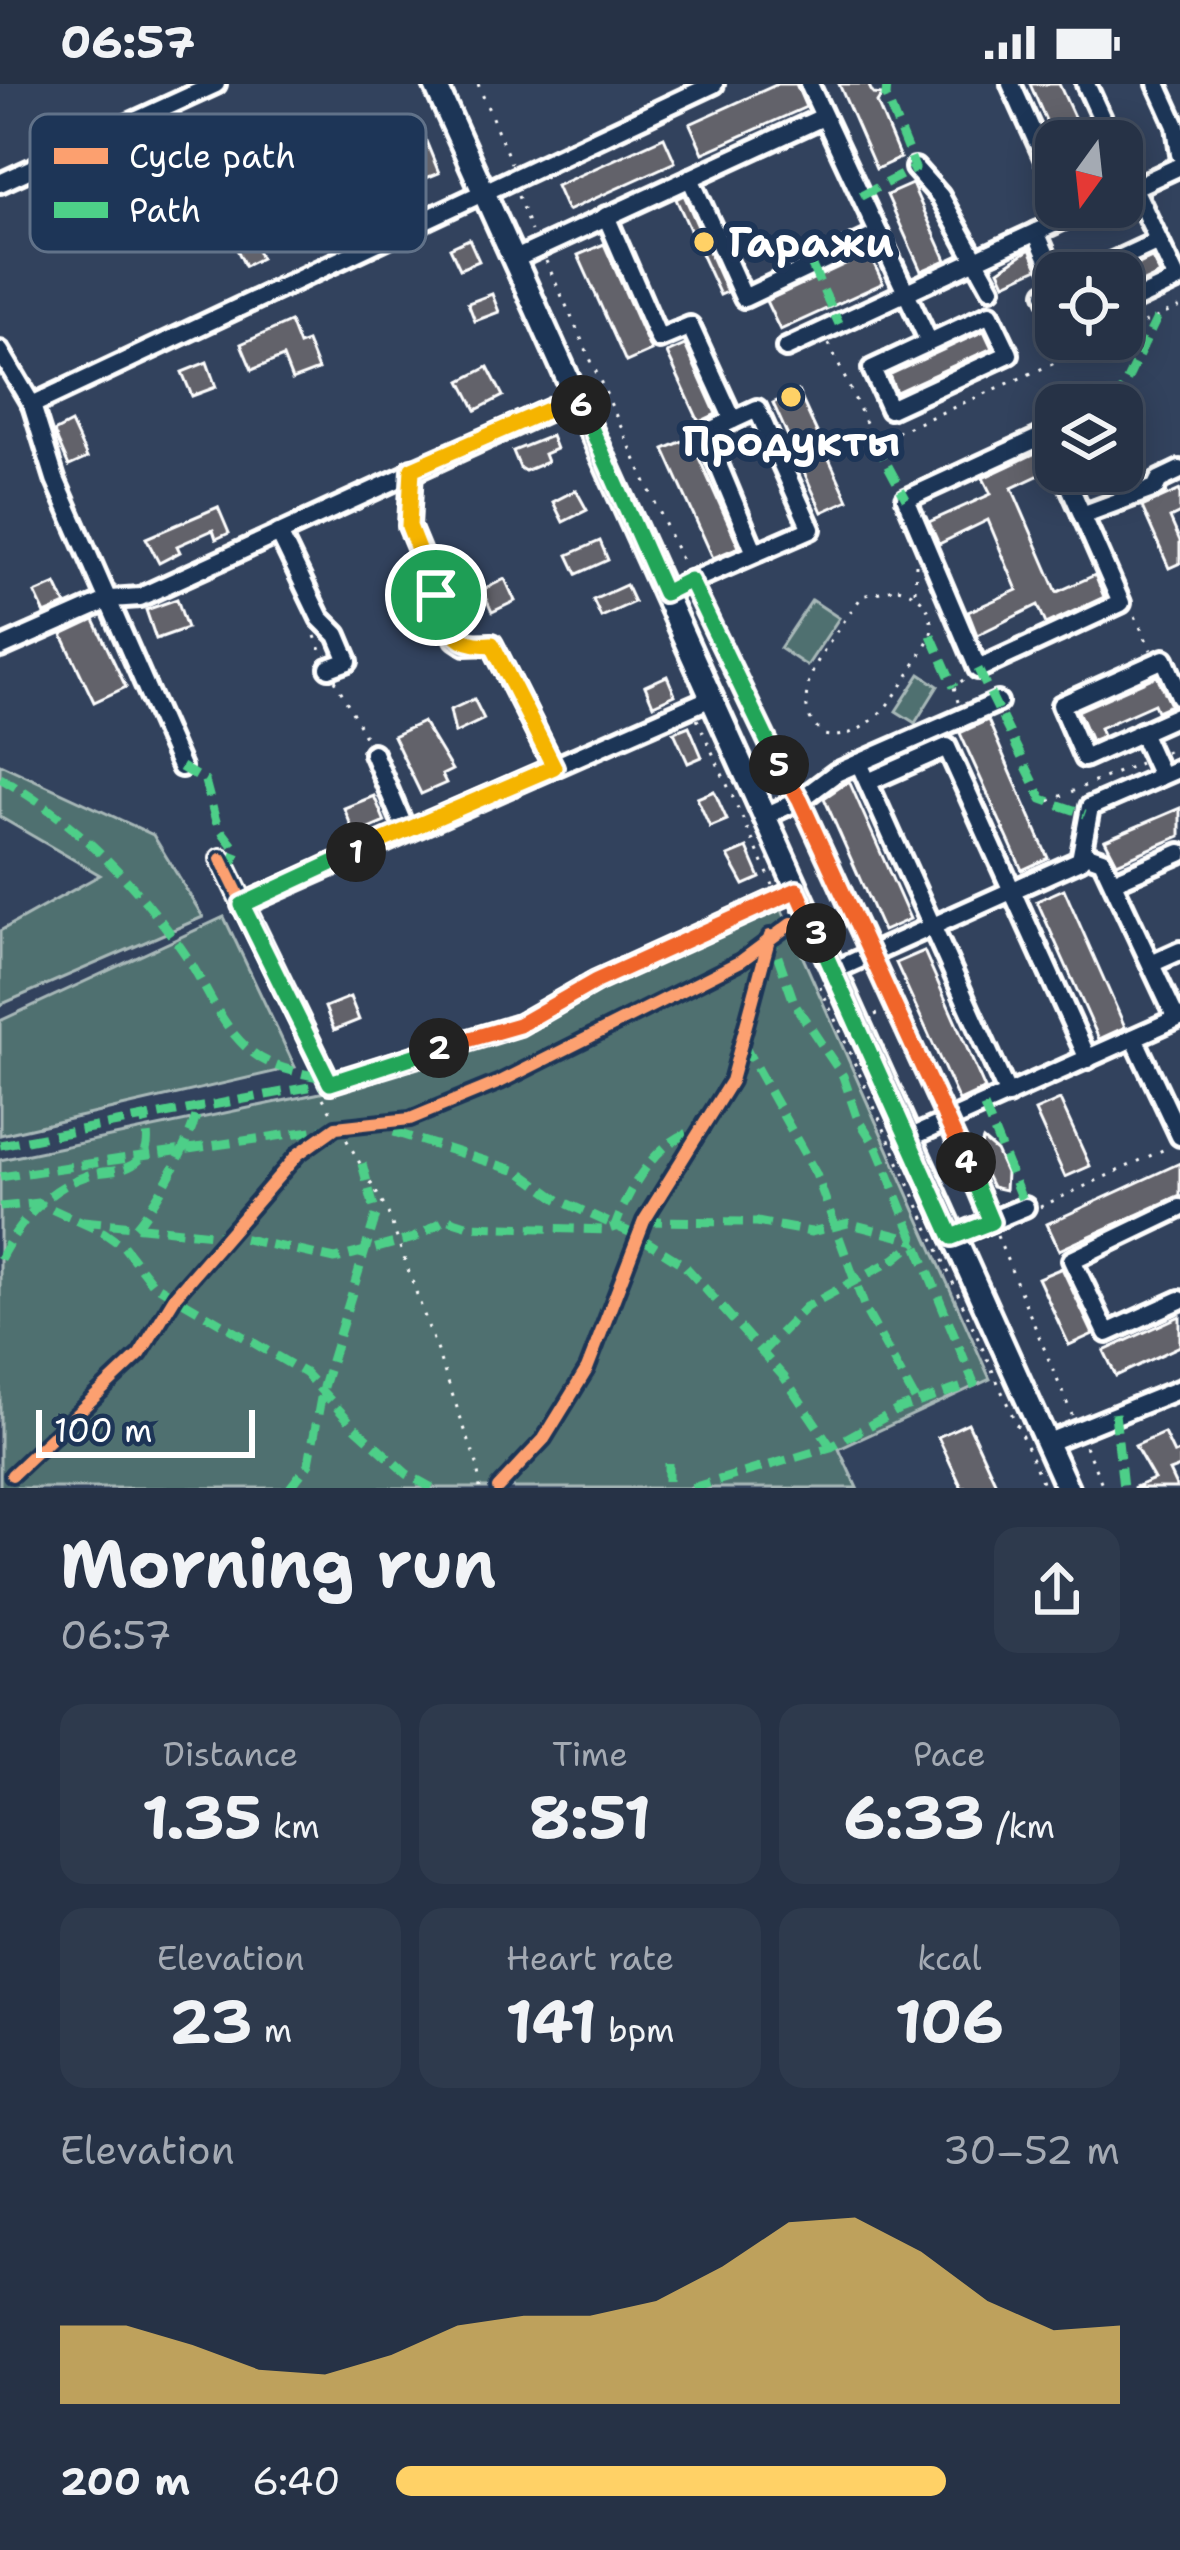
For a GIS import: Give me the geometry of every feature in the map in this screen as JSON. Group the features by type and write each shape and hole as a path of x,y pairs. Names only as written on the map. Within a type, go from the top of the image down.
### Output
{"main road":[{"path":"435,84 664,593 701,702 764,818 788,894 907,1138 1067,1488"}],"street":[{"path":"151,114 216,84"},
{"path":"426,222 714,84"},
{"path":"809,84 929,342"},
{"path":"1011,84 1035,137"},
{"path":"1086,84 1102,120"},
{"path":"1157,84 1176,126 1180,154"},
{"path":"513,260 824,117"},
{"path":"1143,183 1180,166"},
{"path":"915,168 940,196 991,288"},
{"path":"0,183 30,169"},
{"path":"690,178 744,298 879,234"},
{"path":"607,216 659,339 690,326 733,420"},
{"path":"1143,216 1177,280 1143,295"},
{"path":"786,348 1042,228"},
{"path":"1036,232 1045,252"},
{"path":"1134,252 1158,241"},
{"path":"32,406 361,252"},
{"path":"990,314 1009,354 890,409 872,369 929,342 990,314"},
{"path":"0,351 32,406 55,479 181,767"},
{"path":"0,648 111,599 140,596 577,397"},
{"path":"664,593 811,529 757,409 706,433 755,553"},
{"path":"1035,440 906,499 978,669 1121,603 1072,492"},
{"path":"412,469 409,526 456,640 465,645 492,644 554,767"},
{"path":"1082,515 1155,488 1159,479 1180,470"},
{"path":"279,533 320,618 337,635 348,661 329,668"},
{"path":"1180,696 1164,659 1061,705 1084,758 1180,715"},
{"path":"242,905 701,702"},
{"path":"764,818 800,800 816,784 998,702"},
{"path":"1141,732 1161,776"},
{"path":"868,782 947,747 1088,1059"},
{"path":"373,752 405,829"},
{"path":"860,763 1009,1095"},
{"path":"1084,854 1090,807 1180,768"},
{"path":"1113,882 1180,853"},
{"path":"822,969 872,955 1084,854 1102,860 1178,1018 907,1138"},
{"path":"221,859 324,1084 519,1025 596,981 788,894"},
{"path":"1151,964 1180,951"},
{"path":"1135,1038 1180,1139"},
{"path":"952,1237 1025,1207"},
{"path":"1180,1208 1072,1260 1107,1333 1180,1300"},
{"path":"1046,1443 1180,1390"}],"path":[{"path":"478,84 539,246 766,746 800,800 949,1122 1104,1488"},
{"path":"1143,324 1180,308"},
{"path":"877,589 915,592 932,620 919,656 868,724 852,734 824,736 810,718 805,691 851,612 862,596 877,589"},
{"path":"1121,603 1136,617 1156,663"},
{"path":"320,618 316,641 373,752"},
{"path":"701,702 788,894"},
{"path":"1049,801 1180,746"},
{"path":"822,969 1045,1488"},
{"path":"324,1084 336,1127 361,1160 388,1213 477,1464 472,1487"},
{"path":"317,1141 336,1127 356,1126"},
{"path":"1025,1207 1034,1209 1180,1139"}],"green space":[{"path":"812,600 839,618 807,666 780,648"},
{"path":"920,674 938,686 915,723 896,711"},
{"path":"0,764 153,835 203,917 0,1005 0,931 100,875 0,817"},
{"path":"781,908 990,1379 839,1449 857,1488 0,1488 0,1160 330,1091 529,1029 594,989"},
{"path":"224,917 295,1067 0,1135 0,1021"}],"building":[{"path":"778,84 796,84 806,107 703,153 690,124"},
{"path":"839,84 868,84 873,94 882,95 877,103 900,158 876,169"},
{"path":"1030,84 1059,84 1075,120 1046,120"},
{"path":"664,137 675,162 567,211 556,186"},
{"path":"426,141 439,173 426,178"},
{"path":"912,184 946,260 921,271 887,195"},
{"path":"684,195 727,292 720,295 676,199"},
{"path":"469,239 479,261 460,269 450,248"},
{"path":"604,244 651,351 626,362 578,255"},
{"path":"1030,249 1035,269 1005,283 999,270"},
{"path":"238,252 258,252 261,258 245,266"},
{"path":"869,253 883,283 780,330 766,301"},
{"path":"1152,258 1160,274 1143,282 1143,262"},
{"path":"492,294 499,312 475,321 468,303"},
{"path":"290,322 299,345 307,342 318,370 292,380 283,357 252,370 241,344"},
{"path":"984,331 992,348 896,392 889,375"},
{"path":"685,345 716,414 699,422 667,353"},
{"path":"207,362 216,387 192,396 182,372"},
{"path":"488,367 503,396 476,410 461,381"},
{"path":"798,391 848,500 822,512 773,403"},
{"path":"71,423 87,458 69,466 54,432"},
{"path":"551,436 556,449 544,454 547,462 525,471 520,468 513,451"},
{"path":"690,438 739,547 713,558 664,449"},
{"path":"1035,453 1035,477 1012,488 1057,592 1095,575 1104,597 1046,624 1038,605 977,635 968,612 1017,590 988,520 939,544 929,522 991,494 983,478"},
{"path":"576,490 587,510 563,522 553,502"},
{"path":"1180,490 1180,513 1170,518 1180,541 1180,563 1169,568 1142,507"},
{"path":"218,507 229,533 216,539 213,530 177,546 180,552 159,563 146,538"},
{"path":"600,541 608,560 577,574 568,555"},
{"path":"505,579 515,601 492,612 482,590"},
{"path":"56,584 66,605 45,614 35,593"},
{"path":"626,585 634,602 601,617 593,600"},
{"path":"177,599 187,628 156,639 146,610"},
{"path":"94,620 126,687 94,702 62,635"},
{"path":"667,676 675,695 653,705 645,686"},
{"path":"1157,676 1171,705 1157,711 1154,704 1100,728 1103,736 1091,741 1078,711"},
{"path":"474,699 484,719 455,733 450,710"},
{"path":"988,720 1048,858 1022,870 960,733"},
{"path":"423,722 452,770 442,775 446,783 421,794 393,736"},
{"path":"689,726 702,757 688,763 674,732"},
{"path":"849,781 910,919 883,931 824,798"},
{"path":"714,791 727,820 710,827 697,798"},
{"path":"374,796 385,822 355,835 344,808"},
{"path":"1180,808 1180,836 1117,863 1105,840"},
{"path":"747,848 760,878 744,885 728,856"},
{"path":"1064,889 1125,1027 1099,1039 1037,901"},
{"path":"924,951 985,1089 959,1101 896,963"},
{"path":"350,997 359,1020 334,1030 325,1007"},
{"path":"1060,1100 1090,1166 1065,1177 1035,1111"},
{"path":"983,1140 996,1151 1006,1173 1005,1190 992,1187 977,1157"},
{"path":"1180,1163 1180,1195 1059,1250 1047,1224"},
{"path":"1062,1268 1093,1334 1069,1345 1038,1278"},
{"path":"1180,1316 1180,1346 1116,1376 1104,1351"},
{"path":"968,1423 998,1488 962,1488 938,1437"},
{"path":"1164,1433 1174,1454 1180,1451 1180,1467 1169,1471 1177,1488 1133,1488 1154,1479 1135,1446"}],"marked path":[{"path":"861,196 915,168 886,97 887,84"},
{"path":"812,266 839,324"},
{"path":"1125,384 1157,318"},
{"path":"875,442 906,499"},
{"path":"931,635 954,687"},
{"path":"978,669 1042,799 1085,814"},
{"path":"181,767 205,781 217,825 237,851 228,874"},
{"path":"0,778 54,813 125,879 185,954 241,1042 270,1063 328,1080"},
{"path":"692,1488 831,1447 899,1409 974,1383 877,1148 857,1117 843,1076 795,1005 772,940"},
{"path":"743,1044 816,1174 866,1311 918,1405"},
{"path":"0,1145 330,1083"},
{"path":"984,1107 1025,1207"},
{"path":"136,1227 173,1170 198,1108"},
{"path":"0,1259 25,1221 58,1190 139,1160 147,1145 144,1117"},
{"path":"0,1177 324,1129"},
{"path":"83,1221 232,1236 335,1259 414,1238 447,1219 469,1226 606,1230 615,1227 635,1183 656,1156 695,1131"},
{"path":"394,1132 520,1172 559,1200 638,1236 684,1265 784,1377 831,1447"},
{"path":"290,1488 309,1463 323,1387 376,1215 361,1160"},
{"path":"0,1207 38,1203 103,1232 124,1247 152,1283 305,1373 355,1427 407,1474 432,1488"},
{"path":"644,1221 757,1222 811,1232 848,1223 917,1241"},
{"path":"761,1353 806,1307 895,1259 917,1241"},
{"path":"1115,1413 1123,1488"},
{"path":"668,1463 668,1488"}],"cycle path":[{"path":"221,859 330,1083 519,1025 596,981 797,890"},
{"path":"12,1475 140,1354 176,1295 298,1154 336,1127 410,1119 500,1082 741,961 792,923"},
{"path":"498,1488 544,1439 587,1369 644,1221 731,1081 770,936"}],"place":[{"name":"Гаражи","path":"704,242"},
{"name":"Продукты","path":"791,397"}],"route":[{"path":"577,397 664,593 690,580 766,746 800,800 991,1222 952,1237 797,890 596,981 519,1025 330,1083 242,905 554,767 492,644 465,645 456,640 436,595 409,526 412,469 577,397"}]}
